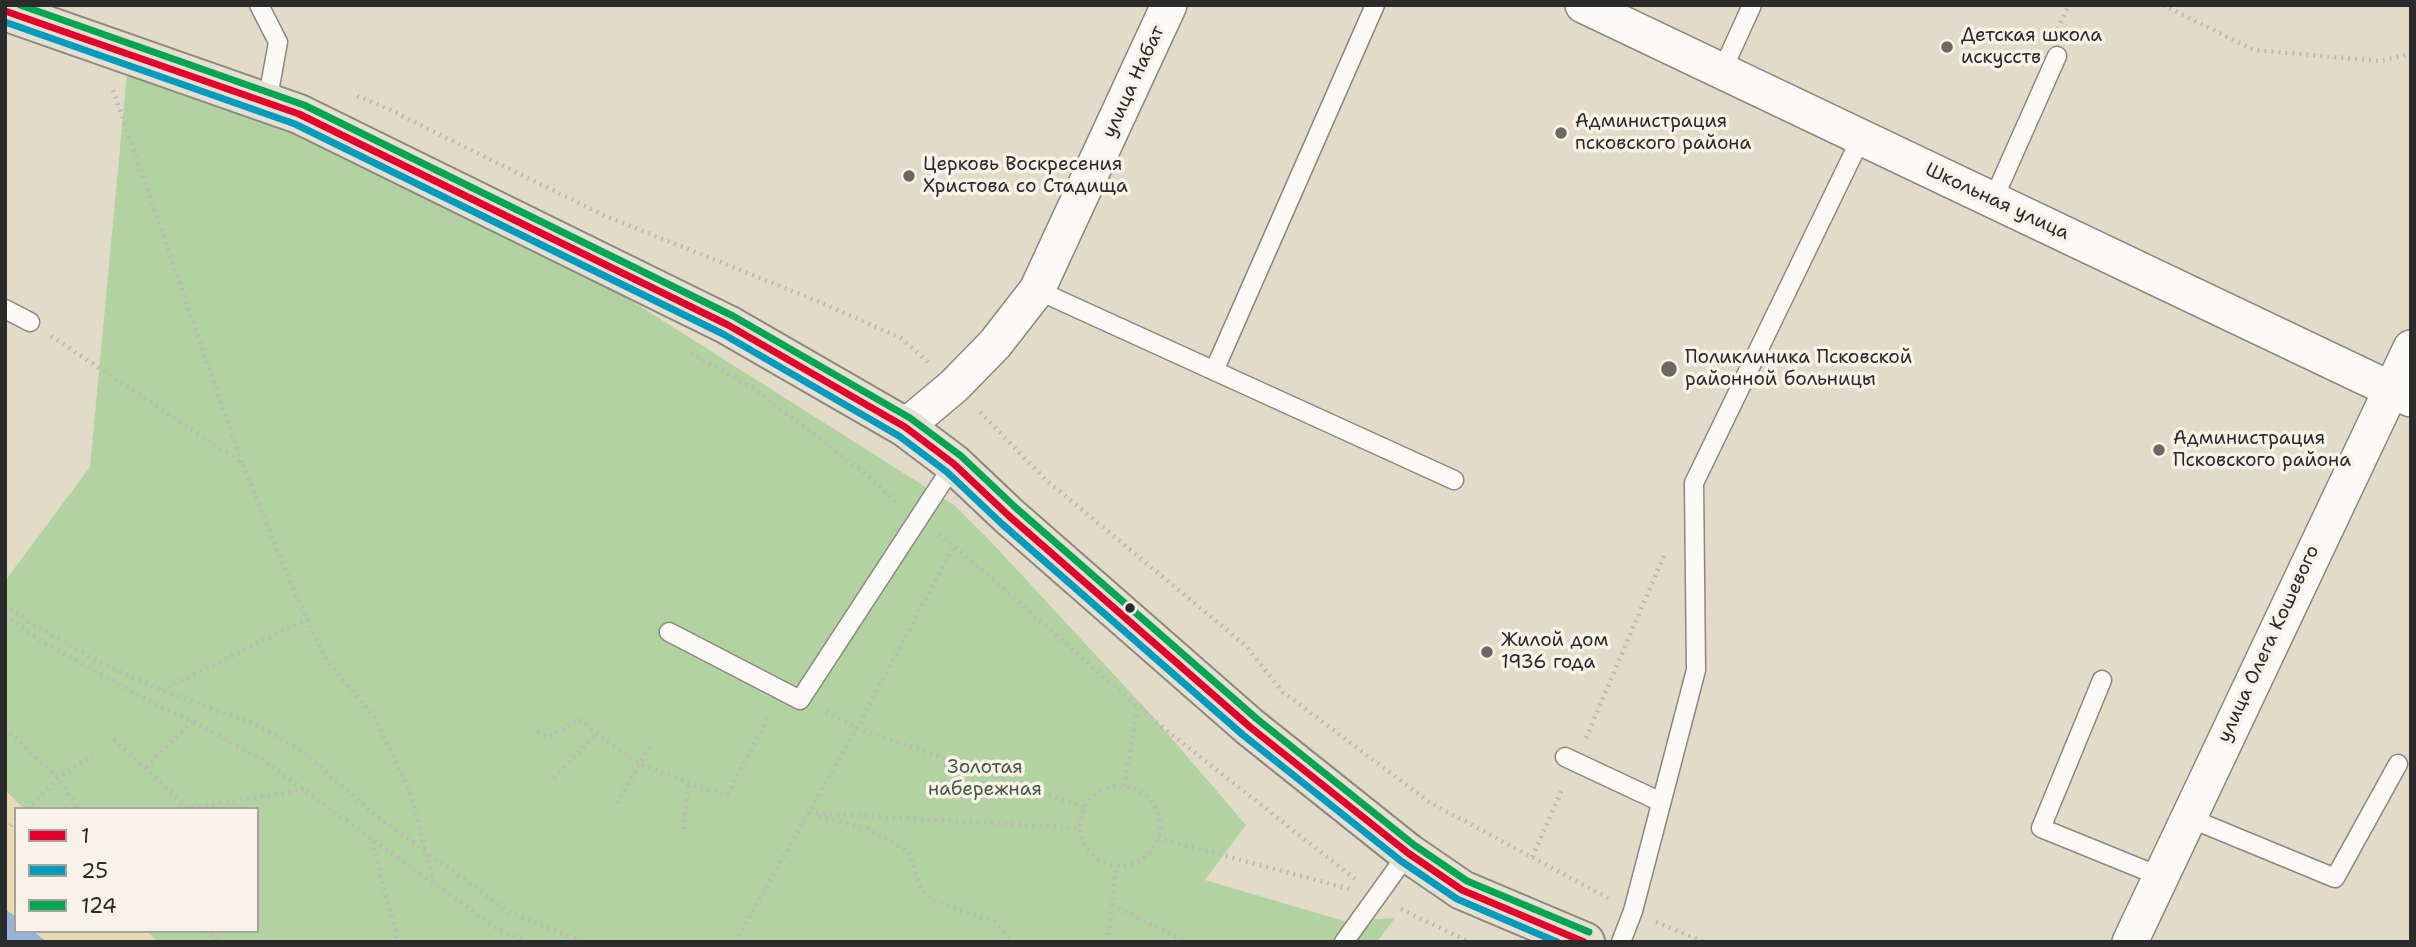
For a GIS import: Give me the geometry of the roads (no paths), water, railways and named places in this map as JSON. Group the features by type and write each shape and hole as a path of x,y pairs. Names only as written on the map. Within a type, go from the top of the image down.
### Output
{"main road":[{"path":"5,11 299,114 728,325 905,427 954,464 996,505 1250,727 1408,853 1462,890 1585,942"}],"street":[{"name":"улица Набат","path":"905,427 954,386 995,344 1037,290 1169,5"},
{"name":"Школьная улица","path":"1583,5 2401,394"},
{"name":"улица Олега Кошевого","path":"2130,942 2187,817 2401,394 2411,348"}],"lane":[{"path":"259,5 278,42 267,103"},
{"path":"1214,370 1375,5"},
{"path":"1722,72 1752,5"},
{"path":"1993,200 2057,57"},
{"path":"1620,942 1633,911 1696,670 1694,482 1861,138"},
{"path":"1037,290 1454,481"},
{"path":"5,309 30,322"},
{"path":"668,632 800,699 954,464"},
{"path":"2102,680 2041,828 2159,876"},
{"path":"1570,759 1661,802"},
{"path":"2187,817 2335,878 2398,764"},
{"path":"1344,942 1408,853"}],"water":[{"path":"5,909 14,916 14,933 36,933 47,942 5,942"}],"place":[{"name":"Детская школа искусств","path":"1947,47"},
{"name":"Администрация псковского района","path":"1561,133"},
{"name":"Церковь Воскресения Христова со Стадища","path":"909,176"},
{"name":"Поликлиника Псковской районной больницы","path":"1669,369"},
{"name":"Администрация Псковского района","path":"2159,450"},
{"name":"Жилой дом 1936 года","path":"1487,652"}],"park label":[{"name":"Золотая набережная","path":"985,779"}]}
